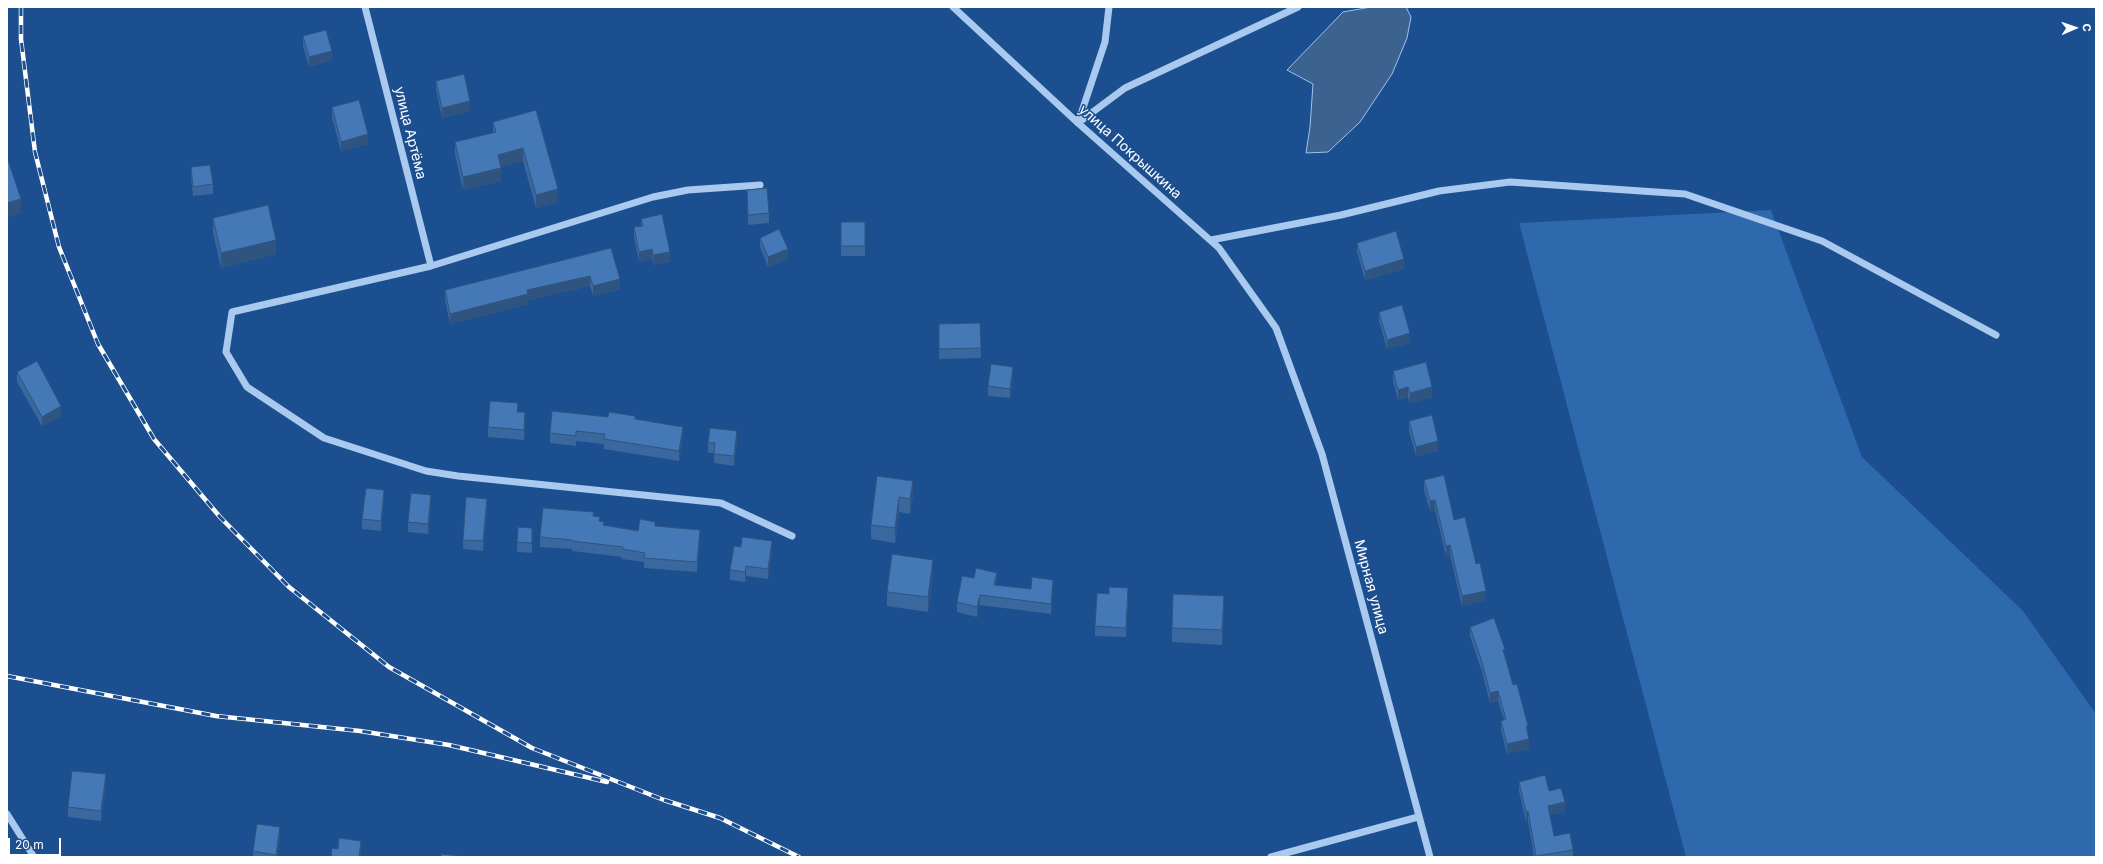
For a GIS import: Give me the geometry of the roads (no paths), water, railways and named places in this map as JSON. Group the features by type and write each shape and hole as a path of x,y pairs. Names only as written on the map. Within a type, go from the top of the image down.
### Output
{"street":[{"name":"улица Артёма","path":"365,7 431,266"},
{"name":"улица Покрышкина","path":"953,7 1078,123 1211,240 1219,248 1276,328"},
{"path":"1078,123 1105,42 1108,7"},
{"path":"1078,123 1125,88 1298,7"},
{"path":"1211,240 1341,215 1439,191 1510,182 1685,194 1822,241 1996,334"},
{"path":"760,185 688,190 653,197 431,266 232,312 226,352 247,387 324,438 426,471 458,476 721,503 792,536"},
{"name":"Мирная улица","path":"1276,328 1322,454 1418,817 1430,857"},
{"path":"7,814 34,857"},
{"path":"1271,857 1418,817"}],"railway":[{"path":"21,7 21,39 35,152 59,247 98,344 154,439 220,517 289,587 389,667 532,748 669,802"},
{"path":"7,676 216,716 360,731 449,745 607,782"},
{"path":"664,800 720,818 799,857"}]}
